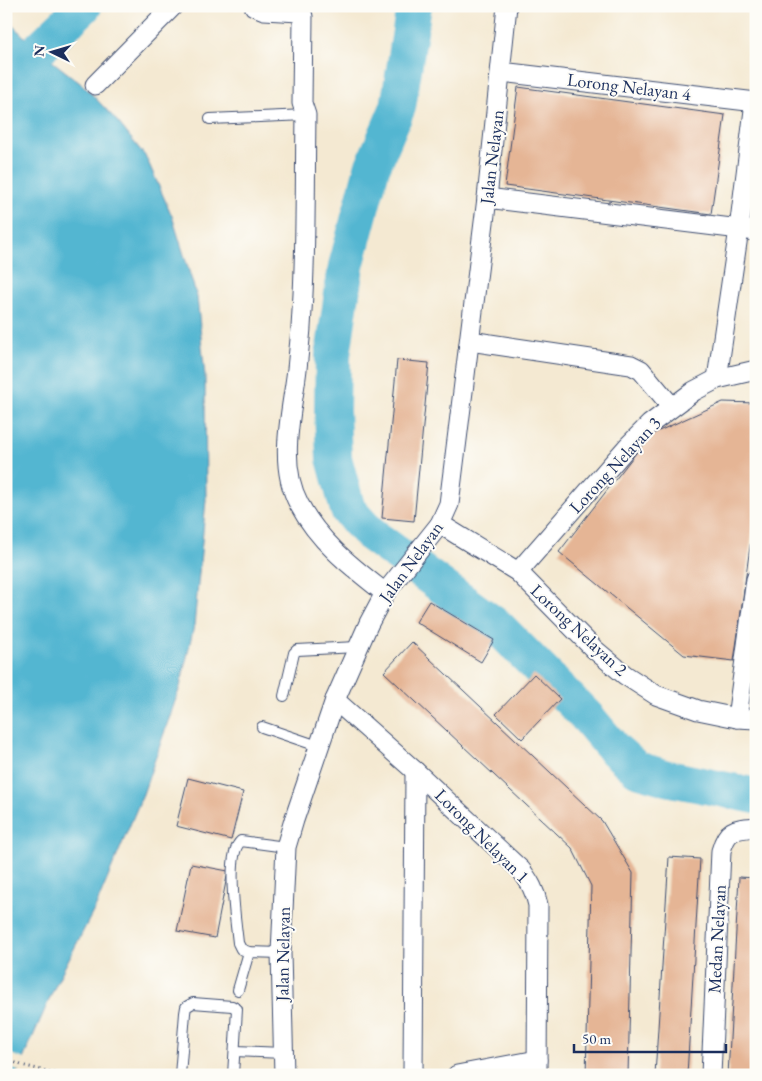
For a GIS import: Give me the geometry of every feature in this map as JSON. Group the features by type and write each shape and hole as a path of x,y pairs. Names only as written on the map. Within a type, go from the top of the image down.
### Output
{"street":[{"path":"95,85 173,6"},
{"path":"254,6 264,10 303,13 302,103 306,115 304,290 301,332 288,435 288,462 291,481 298,503 316,530 332,549 386,593"},
{"name":"Jalan Nelayan","path":"284,1075 281,953 286,847 318,746 357,647 386,593 440,524 449,504 487,198 507,6"},
{"name":"Lorong Nelayan 4","path":"501,72 755,102"},
{"path":"717,379 747,230 755,102"},
{"path":"487,198 747,230"},
{"path":"470,341 630,365 641,370 672,407"},
{"name":"Lorong Nelayan 3","path":"518,572 628,446 650,424 694,391 717,379 756,370"},
{"name":"Lorong Nelayan 2","path":"440,524 518,572 594,649 648,690 656,695 698,710 747,719"},
{"path":"747,719 756,579"},
{"name":"Lorong Nelayan 1","path":"335,700 415,770 521,870 536,892 538,906 537,1067"},
{"path":"413,1075 415,770"},
{"name":"Medan Nelayan","path":"711,1075 721,852 724,840 729,833 736,829 756,827"},
{"path":"457,1075 537,1067"}],"lane":[{"path":"210,119 306,115"},
{"path":"284,696 294,653 297,650 357,647"},
{"path":"262,726 318,746"},
{"path":"281,953 250,952 240,949 232,880 236,846 241,841 245,840 286,847"},
{"path":"238,990 250,952"},
{"path":"180,1075 185,1013 189,1005 193,1003 232,1006 237,1009 233,1075"},
{"path":"235,1051 283,1053"}],"path":[{"path":"6,1059 21,1065 63,1075"}],"water":[{"path":"6,19 38,50 84,86 118,122 146,157 172,216 197,297 205,376 206,500 194,626 180,687 143,794 96,906 57,982 16,1075 6,1075"}],"pier":[{"path":"6,1052 24,1059 18,1071 6,1067"}],"building":[{"path":"518,87 725,115 711,214 505,186"},
{"path":"397,360 429,363 414,521 382,518"},
{"path":"723,402 756,403 756,504 734,661 684,655 559,552 650,435"},
{"path":"429,601 494,640 481,662 416,622"},
{"path":"412,642 602,821 633,873 628,1075 586,1075 591,886 572,848 384,672"},
{"path":"534,674 560,699 522,739 496,714"},
{"path":"188,778 243,792 231,840 176,826"},
{"path":"669,857 700,859 687,1075 655,1075"},
{"path":"191,864 228,871 215,938 177,931"},
{"path":"739,877 756,878 755,1075 728,1075"}],"waterway":[{"path":"38,50 84,6"},
{"path":"414,6 398,107 372,168 346,266 333,355 332,411 334,458 348,510 370,534 498,627 588,718 614,749 637,769 667,778 756,796"}]}
